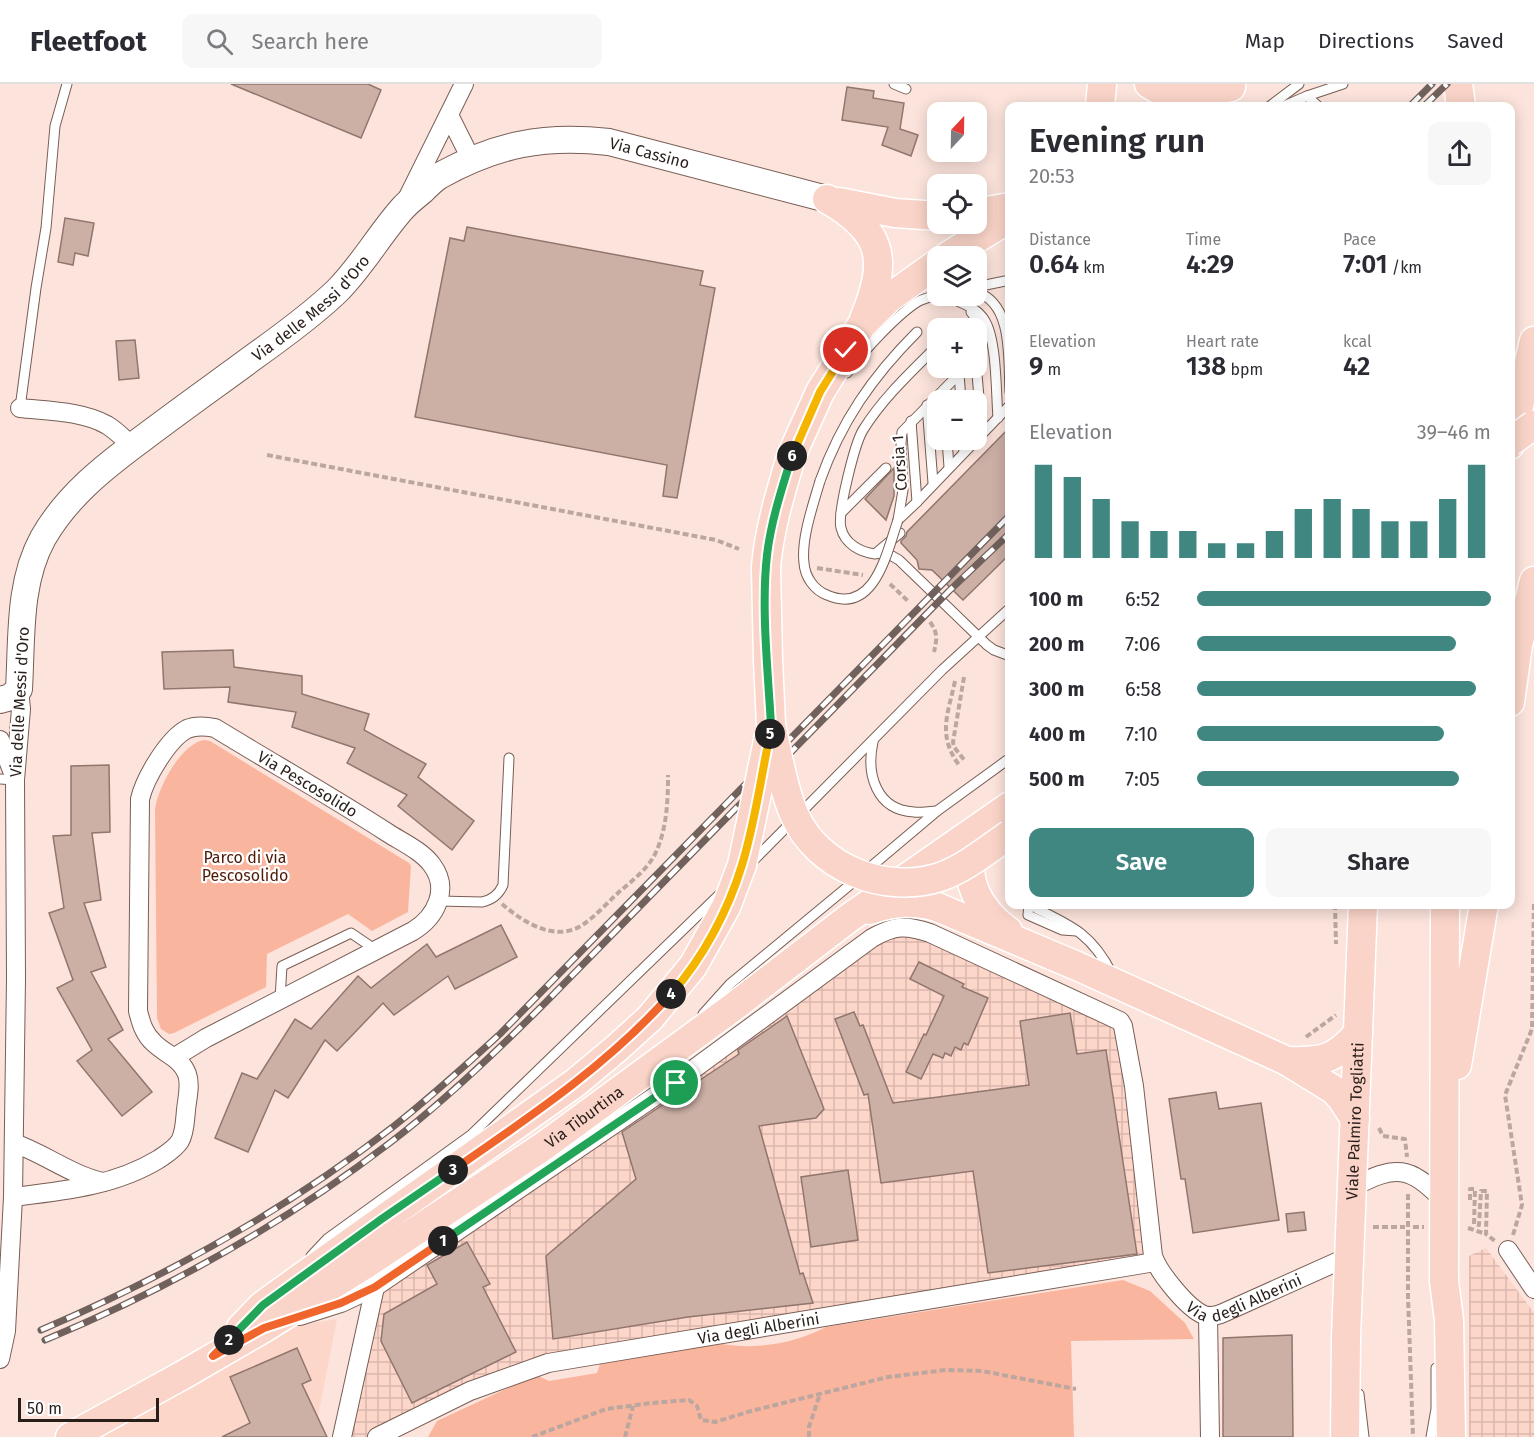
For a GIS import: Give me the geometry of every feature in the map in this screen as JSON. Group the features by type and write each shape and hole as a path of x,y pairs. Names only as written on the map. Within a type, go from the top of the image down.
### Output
{"main road":[{"path":"1100,102 1102,84"},
{"path":"1149,84 1164,93 1178,95 1234,85"},
{"path":"1458,84 1460,102"},
{"path":"1205,102 1234,85"},
{"path":"827,200 895,213 927,215"},
{"path":"827,200 849,213 864,226 878,252 878,272 874,290 861,326"},
{"path":"987,211 1005,208"},
{"path":"964,246 1005,221"},
{"name":"Via Tiburtina","path":"213,1356 263,1305 575,1083 650,1018 693,966 726,908 744,857 771,725 766,591 767,555 778,503 792,454 820,392 861,326 889,298 927,271"},
{"path":"1515,422 1534,341"},
{"path":"1515,439 1534,425"},
{"path":"1515,670 1523,620 1534,581"},
{"path":"771,725 794,814 819,848 833,861 849,870 871,878 900,883 939,877 965,865 1005,819"},
{"path":"1005,819 974,848 970,866 972,886 988,915 1036,948"},
{"name":"Via Tiburtina","path":"70,1437 264,1328 363,1266 544,1146 849,918 1005,819"},
{"path":"849,918 893,903 922,904 937,908 1117,984 1294,1050 1311,1061 1329,1058 1344,1048 1358,1033"},
{"name":"Viale Palmiro Togliatti","path":"1346,1437 1346,1337 1353,1188 1367,1119 1358,1033 1362,909"},
{"path":"1445,909 1444,1281 1449,1320 1451,1437"},
{"path":"1444,1119 1459,1056 1483,909"},
{"path":"1294,1050 1342,1099 1367,1119"}],"street":[{"path":"402,208 464,84"},
{"path":"449,115 471,159"},
{"name":"Via Cassino","path":"402,208 436,178 471,159 498,150 545,140 576,138 609,142 827,200"},
{"path":"433,144 448,172"},
{"name":"Via delle Messi d'Oro","path":"0,1359 13,1197 14,1143 7,1108 16,870 8,780 21,709 10,694 30,571 43,538 86,483 132,446 286,334 318,308 355,270 402,208"},
{"path":"20,408 80,415 93,419 106,425 132,446"},
{"path":"0,659 9,653 22,626"},
{"name":"Via Pescosolido","path":"13,1197 71,1190 120,1178 153,1162 176,1146 183,1134 189,1079 184,1067 175,1057 148,1037 143,1030 138,1011 140,799 151,771 179,735 186,730 205,726 215,728 423,856 432,864 436,872 440,891 439,901"},
{"path":"0,740 8,780"},
{"path":"0,886 16,870"},
{"path":"175,1057 206,1038 423,925 439,901"},
{"name":"Via degli Alberini","path":"899,927 914,928 930,933 1120,1021 1131,1068 1155,1262 1195,1310 1208,1316 1223,1313 1350,1256"},
{"name":"Via Tiburtina","path":"264,1328 341,1303 375,1287 676,1083 872,938 884,931 899,927"},
{"path":"14,1143 40,1153 77,1174 103,1182"},
{"path":"1353,1188 1383,1174 1408,1173 1424,1181 1444,1201"},
{"path":"1508,1250 1534,1289"},
{"name":"Via degli Alberini","path":"377,1437 470,1391 548,1363 1155,1262"},
{"path":"342,1437 375,1287"},
{"path":"1208,1316 1210,1437"}],"lane":[{"path":"20,408 46,228 55,126 66,84"},
{"path":"894,84 906,89"},
{"path":"1275,102 1299,84"},
{"path":"1293,102 1343,84"},
{"path":"1307,96 1314,102"},
{"path":"987,285 1005,281"},
{"path":"996,283 1005,286"},
{"path":"987,297 993,302 1005,324"},
{"path":"841,381 864,352 902,315 925,298"},
{"path":"964,306 974,318"},
{"path":"965,306 979,314 985,321 992,341 998,418"},
{"path":"917,332 892,358 863,395 839,434 820,482 810,519 804,564 812,583 823,594 847,599 870,587 879,573 898,519 903,490 902,436 904,428 927,405"},
{"path":"927,356 897,387 859,437 841,513 841,528 849,542 861,551 892,556 899,560 979,637 994,650 1005,654"},
{"path":"944,388 954,378"},
{"path":"792,454 829,397"},
{"path":"987,429 1005,410"},
{"name":"Corsia 1","path":"911,421 917,502"},
{"path":"930,450 933,483"},
{"path":"948,450 949,468"},
{"path":"898,519 964,452"},
{"path":"841,513 886,468"},
{"path":"875,554 900,533"},
{"path":"288,1287 327,1239 471,1135 670,942 942,670 1005,613"},
{"path":"874,740 870,754 870,769 872,779 881,795 893,806 904,811 937,811"},
{"path":"439,901 482,902 488,901 500,892 503,885 509,758"},
{"path":"666,1057 729,984 937,811 1005,762"},
{"path":"1029,909 1028,915 1062,930 1077,931"},
{"path":"1037,909 1065,922 1085,935 1104,959 1117,984"},
{"path":"280,999 282,966 351,933 376,950"},
{"path":"1438,1314 1444,1281"},
{"name":"Viale Palmiro Togliatti","path":"1346,1337 1356,1367"},
{"path":"1431,1437 1436,1409 1436,1361"},
{"path":"1358,1386 1364,1437"}],"path":[{"path":"267,455 716,540 742,550 738,557"},
{"path":"817,568 866,576"},
{"path":"890,584 909,602"},
{"path":"930,622 936,630 934,652"},
{"path":"964,677 953,742 954,747 965,761"},
{"path":"955,681 945,734 947,745 959,765"},
{"path":"494,897 530,926 559,932 580,926 632,881 655,855 660,844 668,801 668,775"},
{"path":"1486,1234 1487,1191 1481,1191 1479,1225 1474,1224 1475,1189 1470,1189 1466,1228 1486,1234 1508,1250 1522,1205 1505,1095 1532,1029 1534,901"},
{"path":"1294,1050 1336,1016 1337,1008"},
{"path":"1367,1119 1383,1136 1401,1138 1406,1142 1413,1437"},
{"path":"1366,1227 1405,1227"},
{"path":"532,1437 606,1409 689,1400 697,1406 701,1420 715,1422 888,1377 946,1370 991,1372 1076,1389"},
{"path":"809,1437 809,1427 820,1393"},
{"path":"625,1437 633,1405"}],"shaded area":[{"path":"899,927 1115,1017 1155,1262 548,1363 377,1437 342,1437 375,1287"},
{"path":"1486,1248 1534,1313 1534,1437 1469,1437 1469,1256"},
{"path":"337,1319 314,1437 97,1437 296,1326"}],"green space":[{"name":"Parco di via Pescosolido","path":"210,741 409,863 411,866 408,912 372,931 348,914 267,954 266,987 169,1034 161,1029 157,1018 155,809 166,779 179,758 195,743"},
{"path":"1123,1280 1150,1291 1185,1323 1194,1339 1071,1341 1074,1437 428,1437 437,1421 536,1375 549,1381 597,1373 601,1361 722,1344 748,1346 776,1344 814,1333 826,1327"}],"building":[{"path":"231,84 368,84 381,90 361,138"},
{"path":"847,87 874,91 873,98 904,103 900,129 918,135 911,156 882,145 888,127 842,120"},
{"path":"65,218 94,223 88,256 75,253 73,265 58,262"},
{"path":"467,227 703,271 700,285 715,288 677,498 663,496 667,465 415,417 450,238 464,241"},
{"path":"135,340 139,378 119,380 116,341"},
{"path":"1005,432 1005,559 963,600 932,570 919,569 917,560 901,543 907,532"},
{"path":"894,468 894,496 886,520 865,499"},
{"path":"233,650 234,667 302,676 302,694 369,714 364,730 426,764 418,777 474,821 452,850 398,806 407,795 347,763 355,748 292,727 296,712 228,702 230,687 164,689 162,652"},
{"path":"109,765 110,832 92,833 101,900 84,903 106,967 91,972 123,1030 108,1039 152,1092 122,1116 77,1061 92,1050 57,988 73,980 49,913 64,908 53,836 71,835 71,766"},
{"path":"501,925 517,957 455,989 448,976 394,1015 383,1003 337,1051 325,1040 288,1098 275,1090 248,1152 215,1138 242,1073 257,1079 295,1019 311,1029 358,976 371,988 427,944 436,957"},
{"path":"919,962 964,984 962,987 988,998 968,1045 964,1043 961,1050 955,1047 951,1056 945,1053 943,1058 933,1054 921,1079 906,1072 944,996 910,979"},
{"path":"854,1012 860,1026 863,1025 893,1103 1029,1085 1020,1021 1070,1013 1077,1054 1106,1050 1137,1254 988,1273 973,1171 881,1183 868,1094 864,1095 835,1019"},
{"path":"787,1016 824,1109 816,1118 759,1126 800,1274 803,1273 813,1303 688,1317 553,1339 546,1256 636,1179 622,1132 739,1054 738,1050"},
{"path":"1216,1092 1219,1109 1261,1103 1279,1220 1193,1233 1185,1179 1181,1179 1169,1099"},
{"path":"848,1170 858,1240 811,1247 801,1177"},
{"path":"1304,1212 1306,1230 1288,1232 1286,1214"},
{"path":"467,1242 490,1284 483,1287 516,1352 412,1403 381,1341 384,1314 437,1284 427,1265"},
{"path":"1292,1335 1293,1437 1223,1437 1223,1338"},
{"path":"297,1348 311,1380 302,1384 327,1437 222,1437 250,1423 230,1377"}],"railway":[{"path":"1414,102 1432,84"},
{"path":"1428,102 1447,84"},
{"path":"41,1330 180,1264 268,1213 353,1157 421,1104 500,1034 1005,520"},
{"path":"45,1340 136,1299 267,1227 351,1172 432,1109 546,1002 949,591 1005,538"}],"route":[{"path":"676,1083 375,1287 341,1303 264,1328 213,1356 263,1305 575,1083 650,1018 693,966 726,908 742,866 771,725 766,580 771,531 792,454 820,392 846,350"}]}
